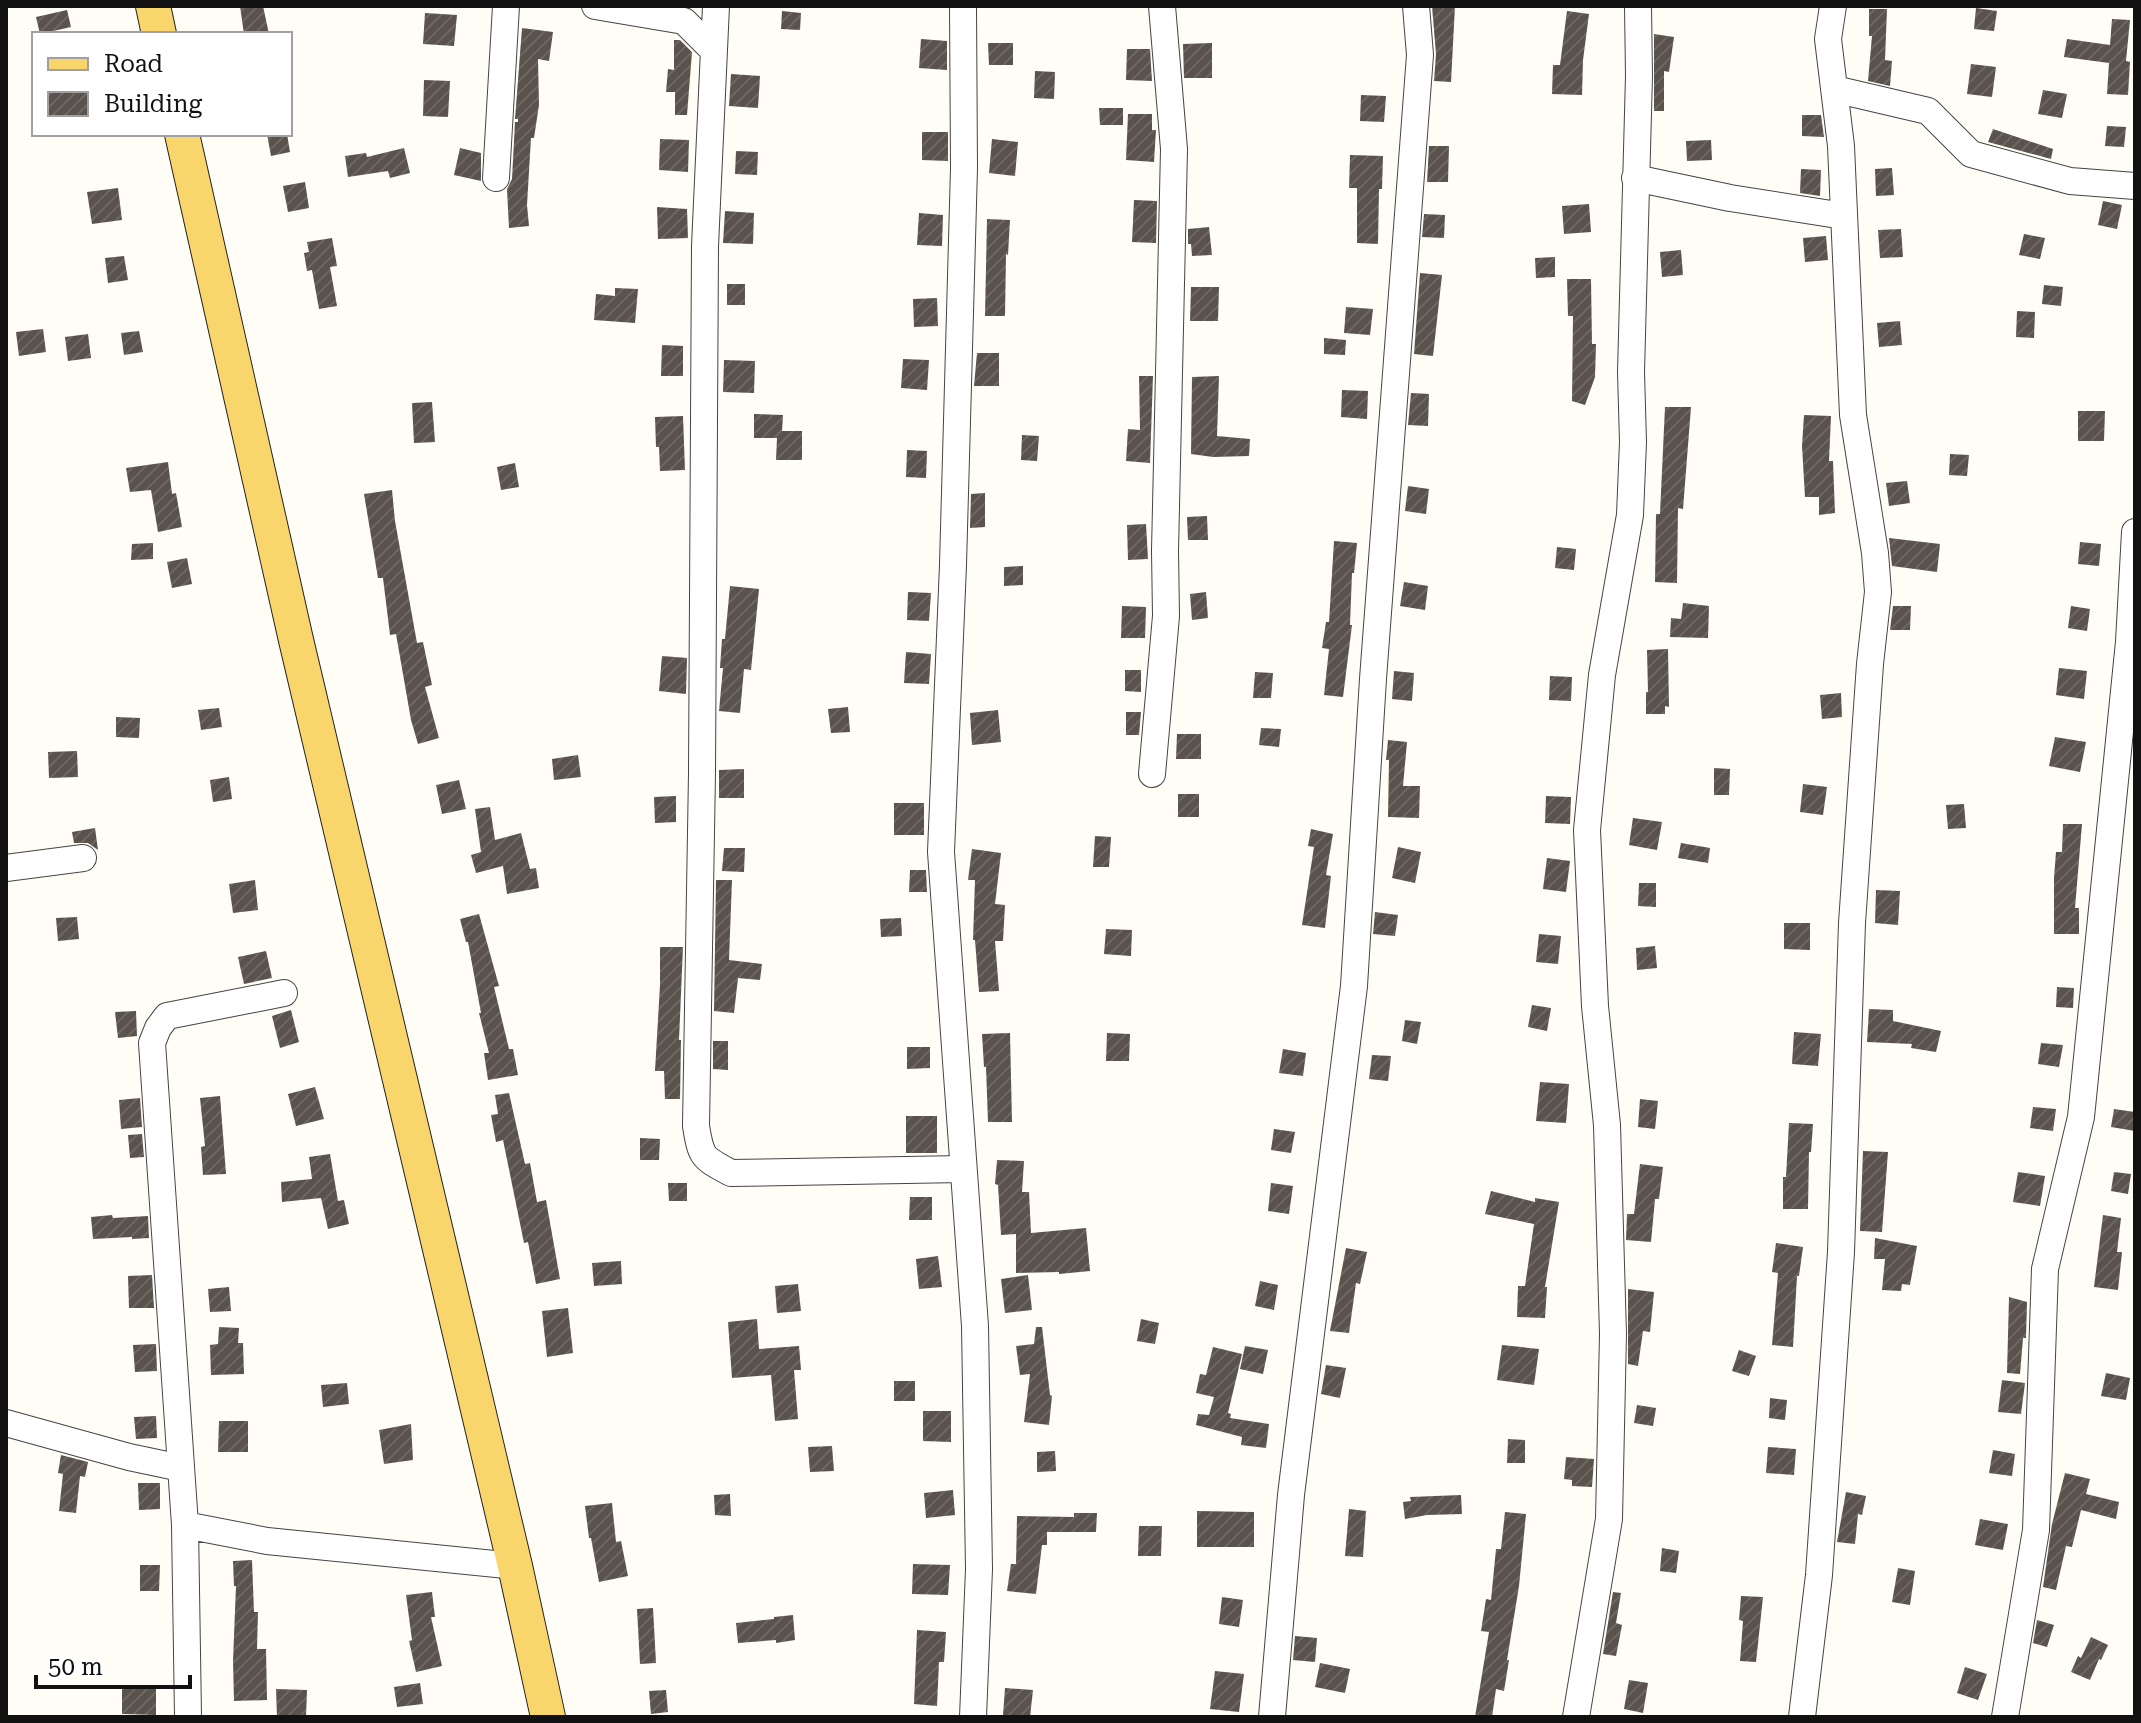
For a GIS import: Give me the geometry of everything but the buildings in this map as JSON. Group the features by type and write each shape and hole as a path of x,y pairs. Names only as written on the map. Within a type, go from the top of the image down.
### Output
{"main road":[{"path":"153,6 159,32"},
{"path":"182,136 303,670 548,1717"}],"street":[{"path":"496,178 506,6"},
{"path":"595,6 694,13 713,50"},
{"path":"716,6 705,262 696,1126 701,1152 710,1162 731,1173 963,1169"},
{"path":"963,6 964,168 954,549 941,852 976,1335 979,1569 973,1717"},
{"path":"1152,774 1166,616 1165,523 1174,149 1162,6"},
{"path":"1272,1717 1291,1495 1354,986 1420,55 1416,6"},
{"path":"1576,1717 1609,1519 1613,1334 1607,1125 1595,1006 1587,830 1602,675 1630,515 1638,6"},
{"path":"1802,1717 1819,1575 1838,1298 1852,923 1868,679 1878,592 1875,553 1853,415 1841,146 1828,39 1833,6"},
{"path":"1834,89 1928,111 1971,154 2070,181 2135,186"},
{"path":"1635,178 1730,198 1844,216"},
{"path":"2005,1717 2036,1530 2045,1269 2081,1117 2129,642 2135,532"},
{"path":"6,868 83,858"},
{"path":"188,1717 185,1525 152,1043 167,1016 284,993"},
{"path":"6,1423 181,1468"},
{"path":"185,1525 267,1541 515,1566"}]}
